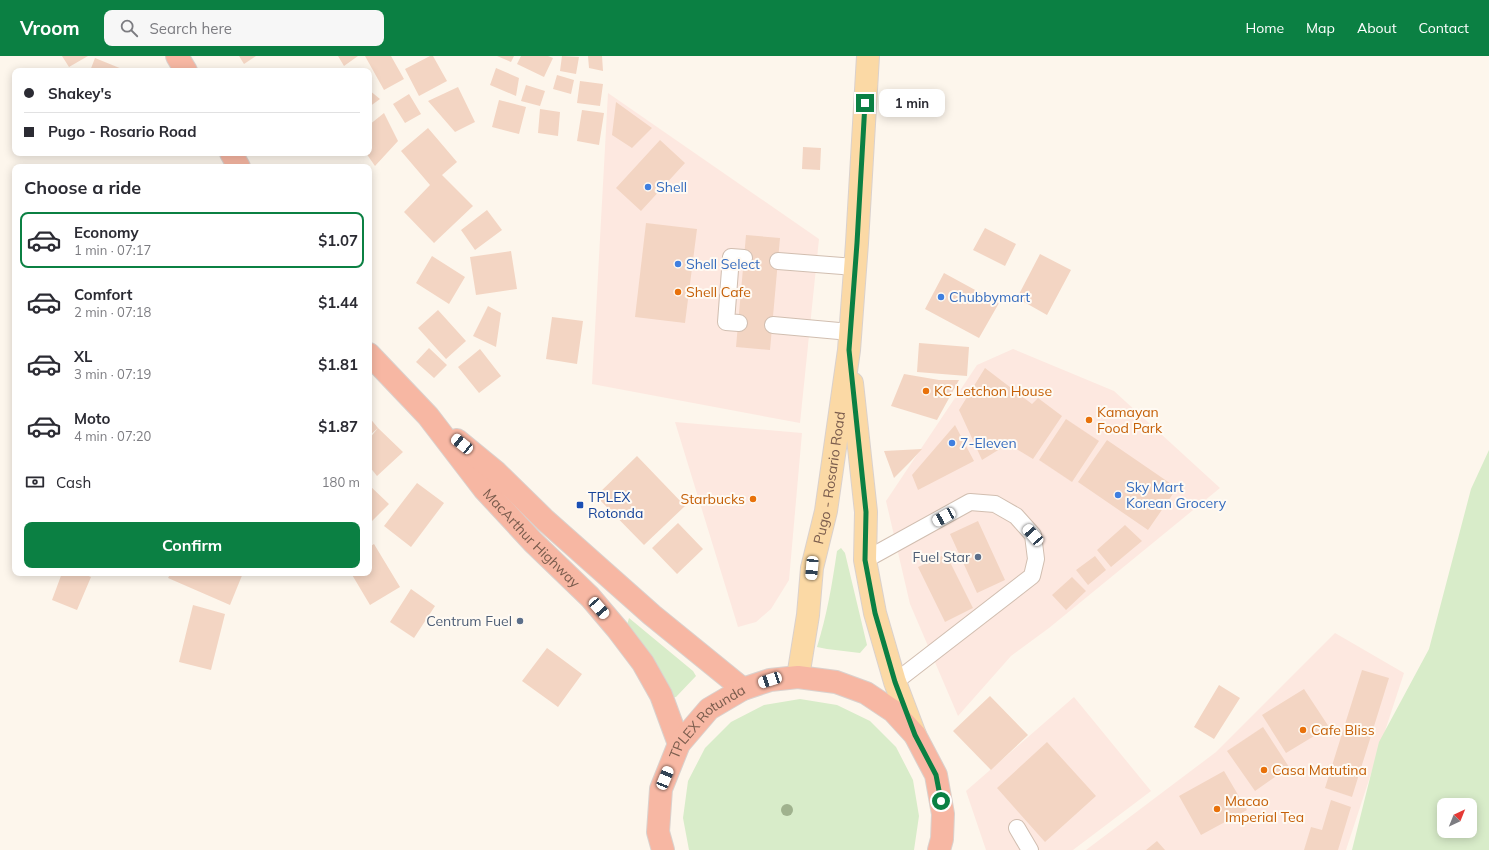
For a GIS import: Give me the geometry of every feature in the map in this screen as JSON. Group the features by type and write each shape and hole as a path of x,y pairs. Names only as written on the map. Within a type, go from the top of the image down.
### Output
{"highway":[{"path":"177,56 184,68"},
{"name":"MacArthur Highway","path":"372,357 428,416 484,489 533,542 590,597 618,630 643,663 661,695 679,744"},
{"name":"MacArthur Highway","path":"428,416 496,472 545,520 652,614 743,689"},
{"name":"TPLEX Rotunda","path":"663,850 658,832 661,789 679,744 709,709 743,689 770,680 798,677 836,682 866,693 893,711 915,735 936,775 943,814 944,846"}],"main road":[{"name":"Pugo - Rosario Road","path":"798,677 808,615 812,568 826,511 849,341 868,56"},
{"name":"Pugo - Rosario Road","path":"849,341 866,512 865,560 875,613 895,682 915,735"}],"lane":[{"path":"739,323 726,322 731,257 744,258"},
{"path":"778,261 855,267"},
{"path":"773,325 849,341"},
{"path":"865,560 970,502 994,504 1016,516 1033,535 1036,559 1032,576 895,682"},
{"path":"1017,828 1030,850"}],"shaded area":[{"path":"608,93 819,239 800,423 592,384"},
{"path":"1013,349 1114,391 1220,488 1049,628 1011,656 958,716 910,604 886,501 977,365"},
{"path":"675,422 802,433 789,580 771,609 756,622 738,627"},
{"path":"1335,633 1404,673 1346,850 1086,850 1216,752"},
{"path":"1074,697 1151,791 1073,850 986,850 966,791"}],"green space":[{"path":"1489,450 1489,850 1352,850 1379,742 1429,649 1471,489"},
{"path":"841,548 845,553 867,645 860,653 817,647 829,600 837,551"},
{"path":"629,618 693,671 696,676 676,697 669,698 627,625"},
{"path":"800,699 837,705 870,721 896,747 913,780 919,816 914,850 689,850 683,818 688,781 705,748 731,722 764,705"}],"building":[{"path":"62,56 88,56 69,67"},
{"path":"239,56 256,56 244,64"},
{"path":"338,56 358,56 344,66"},
{"path":"365,56 391,56 404,79 384,90"},
{"path":"430,56 433,56 447,81 419,96 405,69"},
{"path":"497,56 514,56 511,62"},
{"path":"521,56 548,56 553,58 544,77 517,64"},
{"path":"562,56 579,57 576,74 560,71"},
{"path":"588,56 602,56 603,71 589,68"},
{"path":"95,58 120,68 91,68"},
{"path":"496,68 519,78 516,96 490,85"},
{"path":"557,75 574,80 571,94 553,89"},
{"path":"580,81 603,84 600,106 577,103"},
{"path":"526,85 545,91 540,106 521,101"},
{"path":"458,87 475,122 455,132 428,101"},
{"path":"372,92 380,99 372,105"},
{"path":"409,94 421,114 405,123 393,104"},
{"path":"499,100 526,107 519,134 492,127"},
{"path":"616,102 652,128 632,148 612,135"},
{"path":"540,109 560,112 558,136 538,133"},
{"path":"582,110 604,113 599,145 577,141"},
{"path":"384,113 398,141 375,166 368,156 372,156 372,123"},
{"path":"428,128 457,162 442,175 473,206 434,243 404,212 430,185 401,151"},
{"path":"660,140 685,163 641,211 616,188"},
{"path":"803,147 821,148 820,170 802,169"},
{"path":"487,210 502,230 475,250 461,230"},
{"path":"646,223 697,229 685,323 635,317"},
{"path":"985,228 1016,244 1005,266 973,250"},
{"path":"746,235 780,238 770,350 736,347"},
{"path":"511,251 517,289 476,295 470,257"},
{"path":"1040,254 1071,270 1047,315 1017,298"},
{"path":"432,256 465,277 449,304 416,283"},
{"path":"944,273 999,303 979,338 925,309"},
{"path":"488,306 501,313 496,347 473,336"},
{"path":"438,310 466,341 446,359 418,328"},
{"path":"552,317 583,321 577,364 546,359"},
{"path":"919,343 969,347 967,376 917,372"},
{"path":"429,348 447,365 434,378 416,362"},
{"path":"480,349 501,376 479,393 458,367"},
{"path":"985,368 1032,404 1038,398 1062,416 1033,459 1008,444 982,460 959,410"},
{"name":"KC Letchon House","path":"904,374 939,380 959,380 937,420 891,406"},
{"path":"1066,419 1099,441 1072,482 1039,460"},
{"path":"372,421 378,428 372,433"},
{"name":"7-Eleven","path":"955,425 974,461 918,490 912,475"},
{"path":"378,428 403,452 377,476 372,470 372,435"},
{"path":"1107,440 1177,488 1148,530 1078,482"},
{"path":"922,449 910,462 894,478 884,451"},
{"path":"637,456 685,506 644,545 596,496"},
{"path":"417,483 444,503 411,547 384,526"},
{"path":"372,488 389,504 372,521"},
{"name":"Fuel Star","path":"978,521 1005,580 977,593 950,534"},
{"path":"678,523 703,549 677,574 652,548"},
{"path":"1125,525 1142,541 1111,567 1097,550"},
{"path":"374,544 400,587 370,605 353,576 372,576 372,545"},
{"name":"Fuel Star","path":"946,554 973,608 945,622 918,567"},
{"path":"1095,556 1106,570 1088,585 1076,570"},
{"path":"61,576 91,577 77,610 52,600"},
{"path":"169,576 242,576 230,605 168,578"},
{"path":"1072,577 1086,591 1066,610 1052,595"},
{"path":"411,589 435,606 414,638 390,622"},
{"path":"193,605 225,614 211,670 179,662"},
{"path":"547,648 582,674 558,707 522,681"},
{"path":"1362,670 1389,678 1352,797 1325,788"},
{"path":"1219,685 1240,698 1214,739 1194,727"},
{"path":"1304,689 1329,727 1286,753 1262,715"},
{"path":"990,696 1028,735 991,770 953,731"},
{"path":"1263,727 1289,767 1255,791 1227,751"},
{"path":"1047,742 1096,796 1045,842 997,788"},
{"path":"1224,771 1247,810 1201,835 1179,796"},
{"path":"1331,800 1351,807 1338,850 1304,850 1311,827 1322,830"},
{"path":"1157,841 1165,850 1146,850"}],"place":[{"name":"Shell","path":"648,187"},
{"name":"Shell Select","path":"678,264"},
{"name":"Shell Cafe","path":"678,292"},
{"name":"Chubbymart","path":"941,297"},
{"name":"KC Letchon House","path":"926,391"},
{"name":"Kamayan Food Park","path":"1089,420"},
{"name":"7-Eleven","path":"952,443"},
{"name":"Sky Mart Korean Grocery","path":"1118,495"},
{"name":"Starbucks","path":"753,499"},
{"name":"TPLEX Rotonda","path":"580,505"},
{"name":"Fuel Star","path":"978,557"},
{"name":"Centrum Fuel","path":"520,621"},
{"name":"Cafe Bliss","path":"1303,730"},
{"name":"Casa Matutina","path":"1264,770"},
{"name":"Macao Imperial Tea","path":"1217,809"}],"route":[{"path":"865,103 849,350 866,512 865,560 875,613 895,682 915,735 936,775 941,801"}]}
